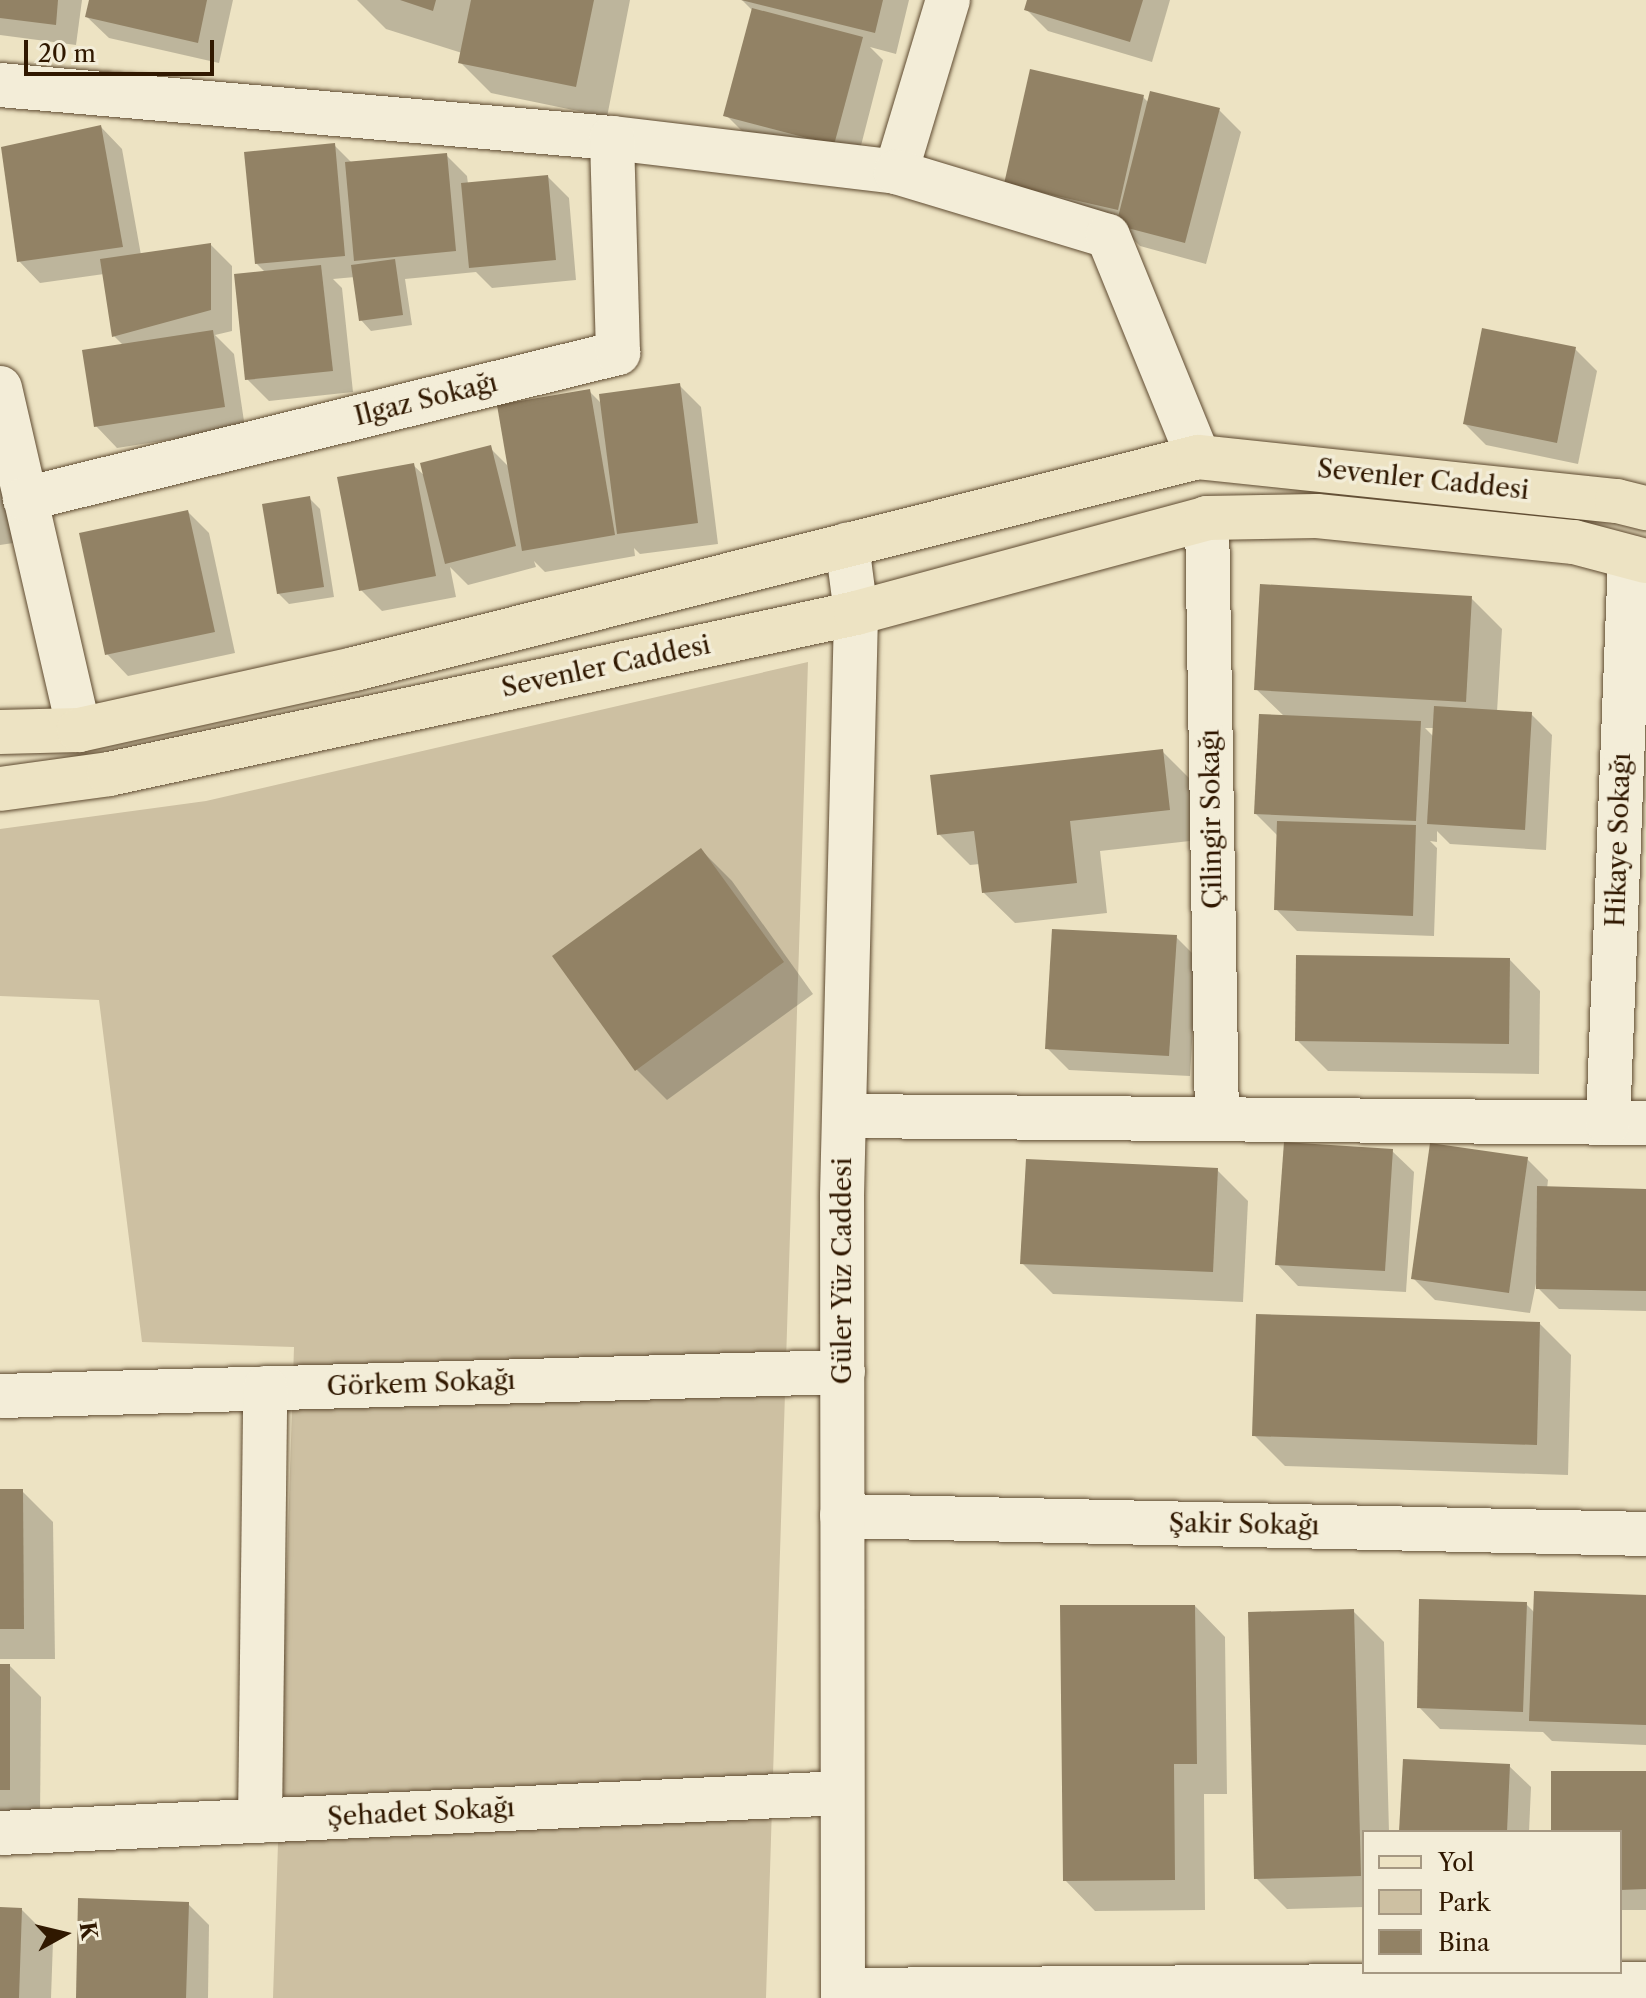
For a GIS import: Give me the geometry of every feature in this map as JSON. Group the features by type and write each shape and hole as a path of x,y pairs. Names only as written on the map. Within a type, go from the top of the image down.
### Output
{"main road":[{"name":"Sevenler Caddesi","path":"0,732 79,730 354,669 1198,457 1617,501 1646,508"},
{"path":"1198,457 1207,518"},
{"name":"Sevenler Caddesi","path":"0,789 124,770 856,613 1207,518 1317,516 1574,542 1638,559"}],"street":[{"path":"896,172 948,0"},
{"path":"0,85 612,138 896,172 1108,236 1198,457"},
{"name":"Ilgaz Sokağı","path":"25,499 618,353 612,138"},
{"path":"0,388 79,730"},
{"name":"Çilingir Sokağı","path":"1207,518 1217,1119"},
{"name":"Güler Yüz Caddesi","path":"843,1994 844,1116 856,613 847,545"},
{"name":"Hikaye Sokağı","path":"1627,1123 1638,559"},
{"path":"844,1116 1627,1123"},
{"name":"Görkem Sokağı","path":"0,1396 843,1372"},
{"path":"260,1821 265,1388"},
{"name":"Şakir Sokağı","path":"842,1516 1646,1534"},
{"name":"Şehadet Sokağı","path":"0,1833 842,1793"},
{"path":"843,1994 1646,1984"}],"green space":[{"path":"808,662 766,1998 273,1998 294,1347 142,1342 99,1000 0,996 0,829 206,801"}],"building":[{"path":"0,0 58,0 56,25 0,18"},
{"path":"89,0 207,0 198,43 85,17"},
{"path":"400,0 436,0 433,11"},
{"path":"471,0 594,0 576,87 458,63"},
{"path":"741,0 883,0 875,33"},
{"path":"1027,0 1143,0 1130,42 1024,10"},
{"path":"752,8 863,37 834,145 723,116"},
{"path":"1030,69 1144,95 1118,210 1004,184"},
{"path":"1150,91 1220,108 1185,243 1116,225"},
{"path":"101,125 123,247 17,262 1,147"},
{"path":"335,143 345,256 255,264 244,152"},
{"path":"447,153 456,251 354,261 345,162"},
{"path":"548,175 556,260 469,268 461,183"},
{"path":"211,243 211,310 112,337 100,259"},
{"path":"395,259 403,315 359,321 351,265"},
{"path":"321,265 333,371 245,380 234,274"},
{"path":"1482,328 1576,347 1557,443 1463,424"},
{"path":"213,330 225,407 94,427 82,350"},
{"path":"680,383 698,523 617,534 599,394"},
{"path":"590,389 615,535 522,551 497,405"},
{"path":"491,445 516,546 445,564 420,463"},
{"path":"414,463 436,576 359,591 337,477"},
{"path":"310,496 324,587 277,594 262,504"},
{"path":"188,510 215,632 105,655 79,533"},
{"path":"1260,584 1472,596 1466,702 1254,690"},
{"path":"1434,706 1532,712 1525,830 1427,824"},
{"path":"1259,714 1421,721 1416,821 1254,814"},
{"path":"1163,749 1170,810 1070,821 1077,883 982,893 974,831 937,835 930,775"},
{"path":"1277,821 1416,825 1413,916 1274,910"},
{"path":"701,848 784,962 635,1071 552,956"},
{"path":"1052,929 1177,935 1169,1056 1045,1049"},
{"path":"1296,955 1510,958 1509,1044 1295,1041"},
{"path":"1284,1142 1393,1149 1385,1271 1275,1265"},
{"path":"1430,1143 1528,1157 1509,1293 1411,1279"},
{"path":"1026,1159 1218,1168 1213,1272 1020,1264"},
{"path":"1537,1186 1646,1189 1646,1291 1536,1289"},
{"path":"1256,1314 1540,1322 1537,1445 1252,1436"},
{"path":"0,1489 23,1489 24,1629 0,1629"},
{"path":"1534,1591 1646,1595 1646,1725 1529,1721"},
{"path":"1419,1599 1527,1602 1523,1712 1417,1708"},
{"path":"1060,1605 1195,1605 1197,1764 1174,1764 1175,1880 1063,1881"},
{"path":"1354,1609 1361,1876 1254,1879 1248,1612"},
{"path":"0,1664 10,1664 10,1790 0,1790"},
{"path":"1403,1759 1510,1764 1507,1830 1399,1830"},
{"path":"1551,1771 1646,1771 1646,1889 1622,1890 1622,1830 1551,1830"},
{"path":"78,1898 189,1902 186,1998 76,1998"},
{"path":"0,1907 22,1908 19,1998 0,1998"}]}
